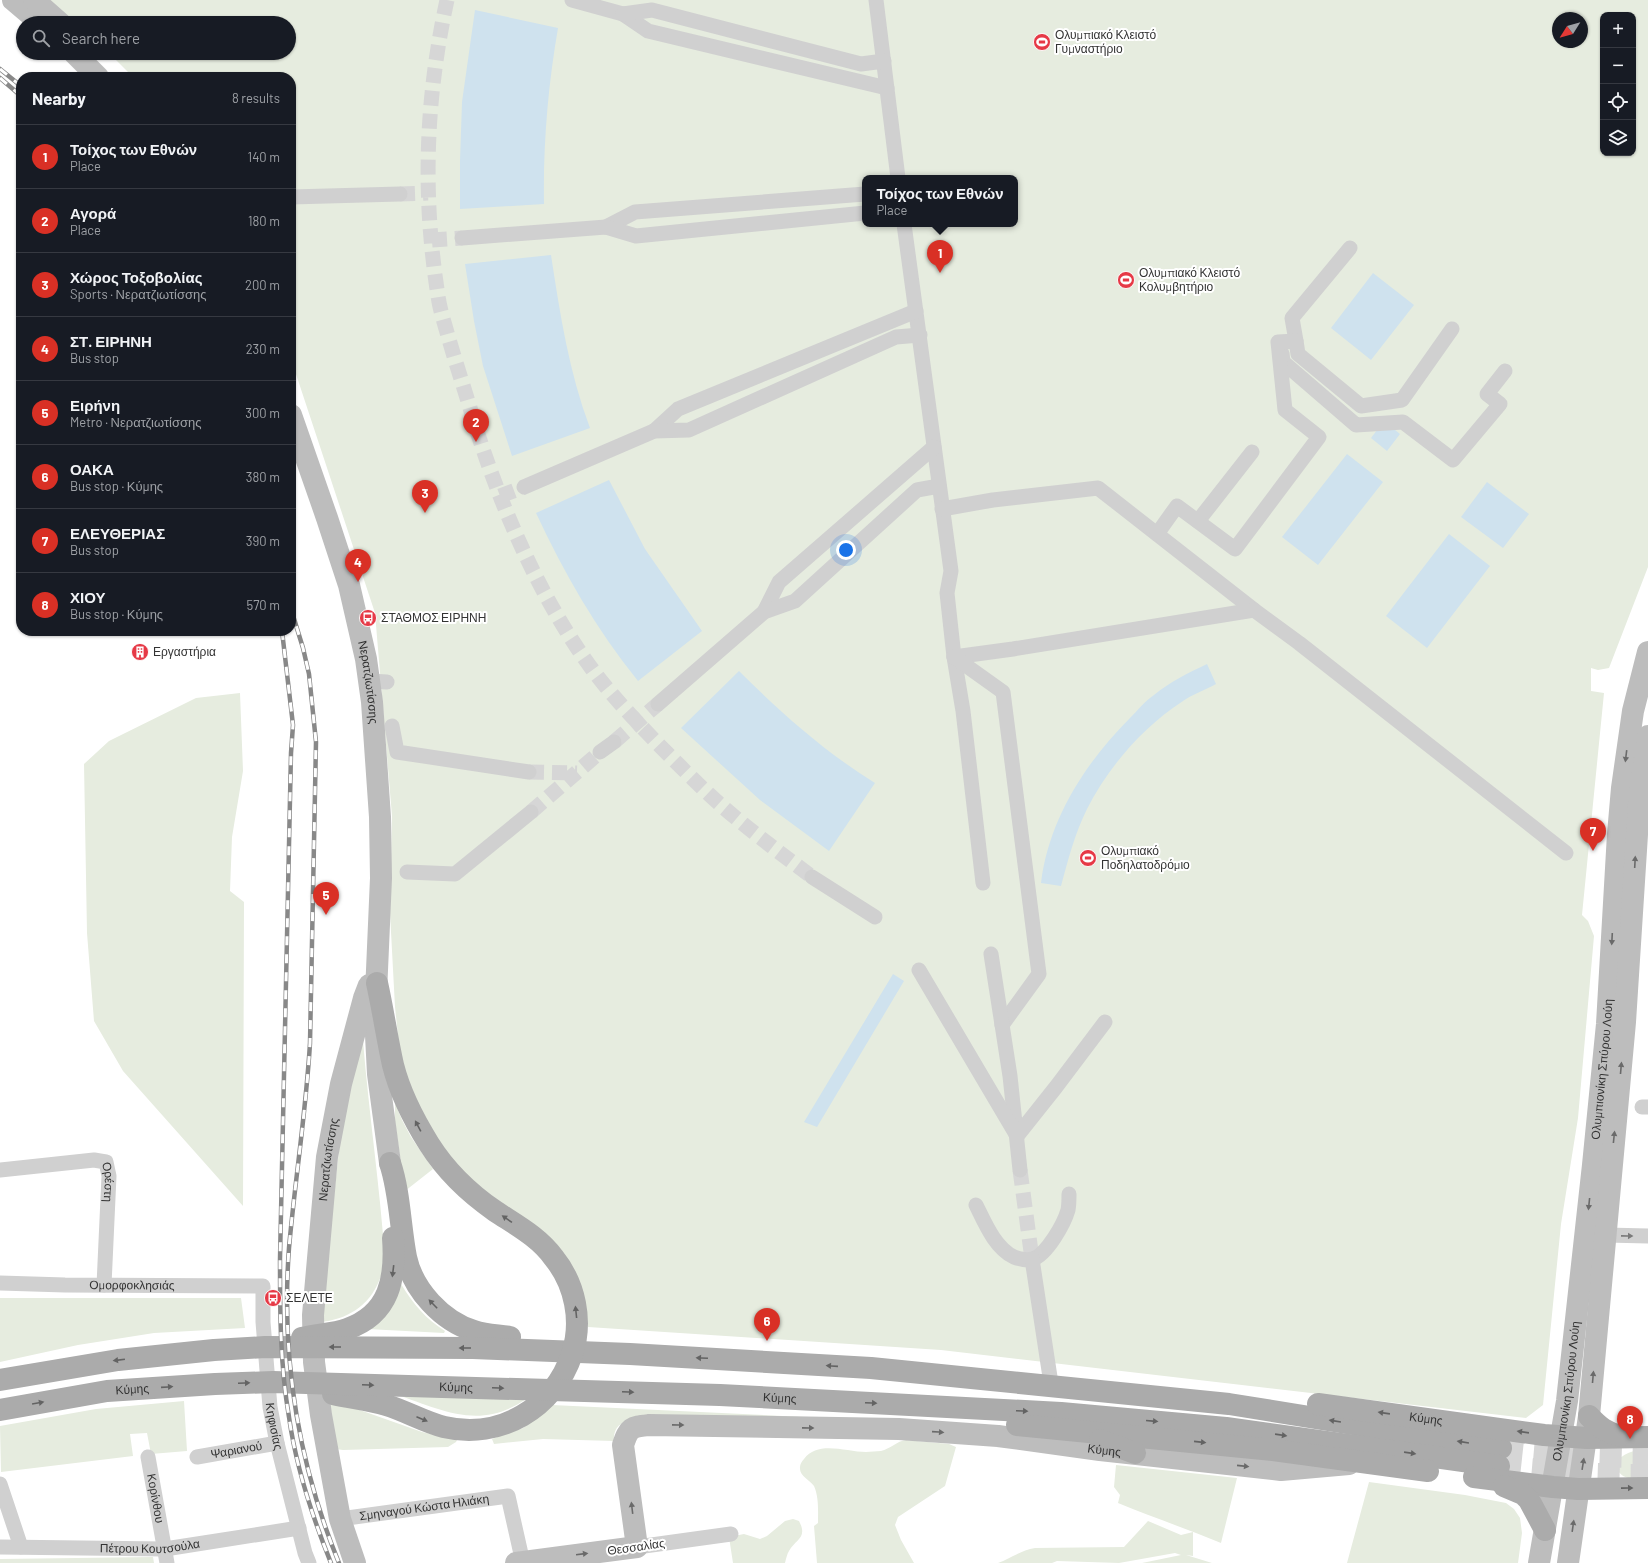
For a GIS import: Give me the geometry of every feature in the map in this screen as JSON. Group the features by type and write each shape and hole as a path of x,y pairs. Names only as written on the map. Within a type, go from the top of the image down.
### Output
{"main road":[{"path":"12,0 31,16"},
{"path":"34,0 52,16"},
{"path":"81,60 93,72"},
{"path":"97,60 108,72"},
{"name":"Νερατζιωτίσσης","path":"296,429 325,511 348,585 366,659 378,681 381,878 375,1016 378,1074 390,1163"},
{"name":"Ολυμπιονίκη Σπύρου Λούη","path":"1539,1563 1562,1436 1570,1377 1606,1032 1622,788 1633,711 1648,652"},
{"name":"Ολυμπιονίκη Σπύρου Λούη","path":"1568,1563 1578,1489 1587,1438 1625,1022 1639,803 1648,736"},
{"name":"Νερατζιωτίσσης","path":"340,1519 321,1415 314,1362 313,1315 330,1143 341,1084 364,998 378,962"},
{"path":"273,1382 386,1405 442,1427 473,1430 494,1428 514,1421 543,1402 552,1392 565,1372 573,1350 577,1326 575,1302 567,1279 555,1258 539,1241 473,1194 452,1174 430,1146 413,1116 396,1073 377,983"},
{"path":"265,1347 346,1329 364,1321 379,1307 390,1287 393,1276 394,1262 388,1179 390,1163"},
{"path":"390,1163 395,1178 409,1266 423,1292 447,1317 463,1327 482,1334 568,1341 630,1354"},
{"name":"Κύμης","path":"0,1380 118,1360 214,1350 265,1347 473,1348 630,1354 871,1368 1228,1404 1496,1464 1553,1487 1578,1489 1648,1488"},
{"name":"Κύμης","path":"871,1368 907,1365 969,1366 1050,1377 1230,1392 1544,1435 1587,1438 1639,1438"},
{"name":"Κύμης","path":"0,1410 108,1391 273,1382 720,1395 1061,1413 1226,1428 1496,1464"},
{"name":"Κύμης","path":"913,1405 944,1418 1273,1450 1364,1463"},
{"path":"1589,1416 1607,1432 1639,1438"},
{"name":"Κύμης","path":"637,1547 623,1445 627,1432 635,1427 649,1425 899,1429 998,1436 1281,1470 1364,1463 1496,1464"},
{"path":"1072,1430 1135,1453"},
{"path":"1496,1464 1530,1500 1545,1530"},
{"path":"340,1519 355,1563"},
{"name":"Θεσσαλίας","path":"520,1563 612,1557 637,1547"}],"street":[{"path":"572,0 623,14 648,31 887,88"},
{"path":"876,0 898,175"},
{"path":"623,14 652,10 861,64 884,61"},
{"path":"296,197 400,194"},
{"path":"606,227 635,212 862,194"},
{"path":"462,238 606,227 636,236 862,213"},
{"path":"904,227 951,571 947,593 954,656 964,711 983,883"},
{"path":"1350,248 1292,318 1298,354 1361,406 1402,400 1452,329"},
{"path":"524,486 654,431 678,409 916,311"},
{"path":"654,431 689,430 896,337 920,335"},
{"path":"1280,342 1296,341"},
{"path":"1156,534 1177,506 1236,549 1319,437 1285,410 1278,342 1280,342"},
{"path":"1280,342 1283,362 1356,425 1403,422 1453,460 1500,404 1487,394 1504,371"},
{"path":"764,612 778,582 934,447"},
{"path":"1198,521 1252,452"},
{"path":"658,704 764,612 796,601 916,490 939,486"},
{"path":"942,508 993,500 1098,488 1254,610 1299,643 1566,853"},
{"path":"954,656 1018,648 1254,610"},
{"path":"954,656 1003,692 1039,974 1002,1025"},
{"path":"392,726 397,752 529,772"},
{"path":"600,752 614,742"},
{"path":"407,872 455,874 531,812"},
{"path":"812,877 874,917"},
{"path":"991,954 1017,1136 1020,1170"},
{"path":"919,970 1017,1136"},
{"path":"1017,1136 1105,1022"},
{"name":"Ορέστη","path":"0,1170 94,1160 106,1162 109,1176 104,1285"},
{"path":"976,1205 991,1234 1002,1247 1014,1257 1025,1260 1032,1259 1050,1244 1060,1228 1068,1210 1069,1194"},
{"path":"1606,1235 1648,1236"},
{"path":"1032,1259 1050,1377"},
{"name":"Ομορφοκλησιάς","path":"0,1283 263,1286"},
{"name":"Κηφισίας","path":"263,1286 263,1322 270,1407 277,1443 309,1563"},
{"name":"Ψαριανού","path":"197,1457 277,1443"},
{"name":"Κορίνθου","path":"148,1457 166,1556"},
{"path":"0,1484 21,1547"},
{"name":"Σμηναγού Κώστα Ηλιάκη","path":"340,1519 508,1496 520,1563"},
{"name":"Πέτρου Κουτσούλα","path":"0,1547 166,1556 299,1528"},
{"name":"Θεσσαλίας","path":"637,1547 732,1534"}],"shaded area":[{"path":"48,0 1648,0 1648,567 1609,668 1598,670 1591,668 1591,691 1604,693 1582,915 1588,921 1594,936 1578,1118 1561,1224 1543,1405 1526,1418 941,1350 588,1327 580,1284 469,1181 438,1146 414,1100 400,1054 395,1007 390,913 392,816 375,613 296,374 296,72 128,72 116,60 296,60 296,16 67,16"},
{"path":"240,693 243,771 232,837 230,891 244,902 243,1206 123,1071 94,1021 87,933 84,764 109,741 196,698"},
{"path":"363,1041 385,1260 381,1276 375,1290 363,1304 347,1315 330,1321 320,1322 345,1096"},
{"path":"395,1103 411,1137 433,1169 405,1191 395,1122"},
{"path":"401,1284 420,1310 445,1331 444,1333 367,1329"},
{"path":"0,1298 241,1298 245,1328 154,1333 78,1345 0,1362"},
{"path":"395,1394 526,1399 509,1409 493,1414 477,1416 445,1411"},
{"path":"184,1401 187,1451 151,1454 147,1433 130,1434 133,1456 1,1472 0,1426 96,1409"},
{"path":"327,1404 357,1409 422,1432 457,1440 448,1447 336,1449"},
{"path":"552,1405 825,1418 632,1420 624,1422 618,1426 614,1436 614,1441 543,1439 494,1444 492,1439 523,1428"},
{"path":"906,1440 949,1444 956,1447 945,1486 898,1517 895,1525 901,1540 914,1563 817,1563 814,1526 818,1523 816,1490 801,1473 800,1466 803,1461 810,1453 824,1448 858,1452 881,1451"},
{"path":"1507,1443 1518,1450 1520,1459 1516,1466 1504,1469"},
{"path":"1647,1448 1645,1481 1628,1478 1620,1474 1616,1465 1621,1457 1633,1451"},
{"path":"1116,1465 1237,1478 1221,1543 1118,1503 1120,1495 1114,1487"},
{"path":"1369,1482 1465,1495 1506,1503 1514,1509 1520,1518 1522,1533 1518,1563 1347,1563"},
{"path":"793,1519 799,1521 802,1535 789,1551 785,1563 733,1563 729,1537 744,1534 760,1539 767,1536 785,1521"},
{"path":"1148,1521 1181,1535 1193,1532 1193,1556 1186,1555 1212,1563 1142,1563 1181,1555 1175,1553 1119,1563 1057,1561 1052,1563 998,1563 1021,1552 1035,1548 1124,1547"},
{"path":"153,1557 154,1563 0,1563 0,1559"}],"water":[{"path":"475,10 558,28 551,72 547,116 544,160 544,204 460,209 462,102"},
{"path":"551,255 571,364 576,386 590,428 512,456 483,366 465,264"},
{"path":"1373,273 1414,305 1371,360 1331,328"},
{"path":"1384,421 1400,434 1387,451 1371,438"},
{"path":"1347,454 1383,482 1318,565 1282,537"},
{"path":"609,480 645,549 702,631 638,681 608,641 582,600 536,513"},
{"path":"1487,482 1529,514 1503,548 1461,517"},
{"path":"1449,534 1490,566 1427,648 1386,616"},
{"path":"1207,664 1216,684 1195,694 1168,711 1128,749 1116,763 1087,809 1075,837 1061,886 1041,883 1045,859 1061,815 1084,773 1098,754 1114,735 1151,697 1186,674"},
{"path":"739,671 771,702 821,745 875,783 829,851 760,800 681,728"},
{"path":"893,974 904,981 817,1127 804,1122"}],"tunnel":[{"path":"447,0 434,75 430,113 428,150 430,226 440,306 451,348 476,428 498,491 525,553 556,614 573,642 608,689 659,745 716,801 812,877"},
{"path":"400,194 428,193"},
{"path":"432,240 462,238"},
{"path":"500,496 524,487"},
{"path":"614,742 658,704"},
{"path":"531,812 600,752"},
{"path":"529,772 577,773"},
{"path":"1020,1170 1032,1259"},
{"path":"1501,1448 1574,1455 1648,1457"},
{"path":"1499,1466 1574,1473 1648,1475"}],"railway":[{"path":"0,69 16,82"},
{"path":"0,78 16,92"},
{"path":"296,625 309,674 316,742 310,1043 306,1095 289,1248 287,1288 288,1329 290,1369 303,1448 313,1487 339,1563"},
{"path":"283,636 293,725 291,753 280,1259 281,1338 286,1397 300,1473 317,1527 331,1563"}],"place":[{"name":"Ολυμπιακό Κλειστό Γυμναστήριο","path":"1042,42"},
{"name":"Τοίχος των Εθνών","path":"940,273"},
{"name":"Ολυμπιακό Κλειστό Κολυμβητήριο","path":"1126,280"},
{"name":"Αγορά","path":"476,442"},
{"name":"Χώρος Τοξοβολίας","path":"425,513"},
{"name":"ΣΤ. ΕΙΡΗΝΗ","path":"358,582"},
{"name":"ΣΤΑΘΜΟΣ ΕΙΡΗΝΗ","path":"368,618"},
{"name":"Εργαστήρια","path":"140,652"},
{"name":"ΕΛΕΥΘΕΡΙΑΣ","path":"1593,851"},
{"name":"Ολυμπιακό Ποδηλατοδρόμιο","path":"1088,858"},
{"name":"Ειρήνη","path":"326,915"},
{"name":"ΣΕΛΕΤΕ","path":"273,1298"},
{"name":"ΟΑΚΑ","path":"767,1341"},
{"name":"ΧΙΟΥ","path":"1630,1439"}]}
